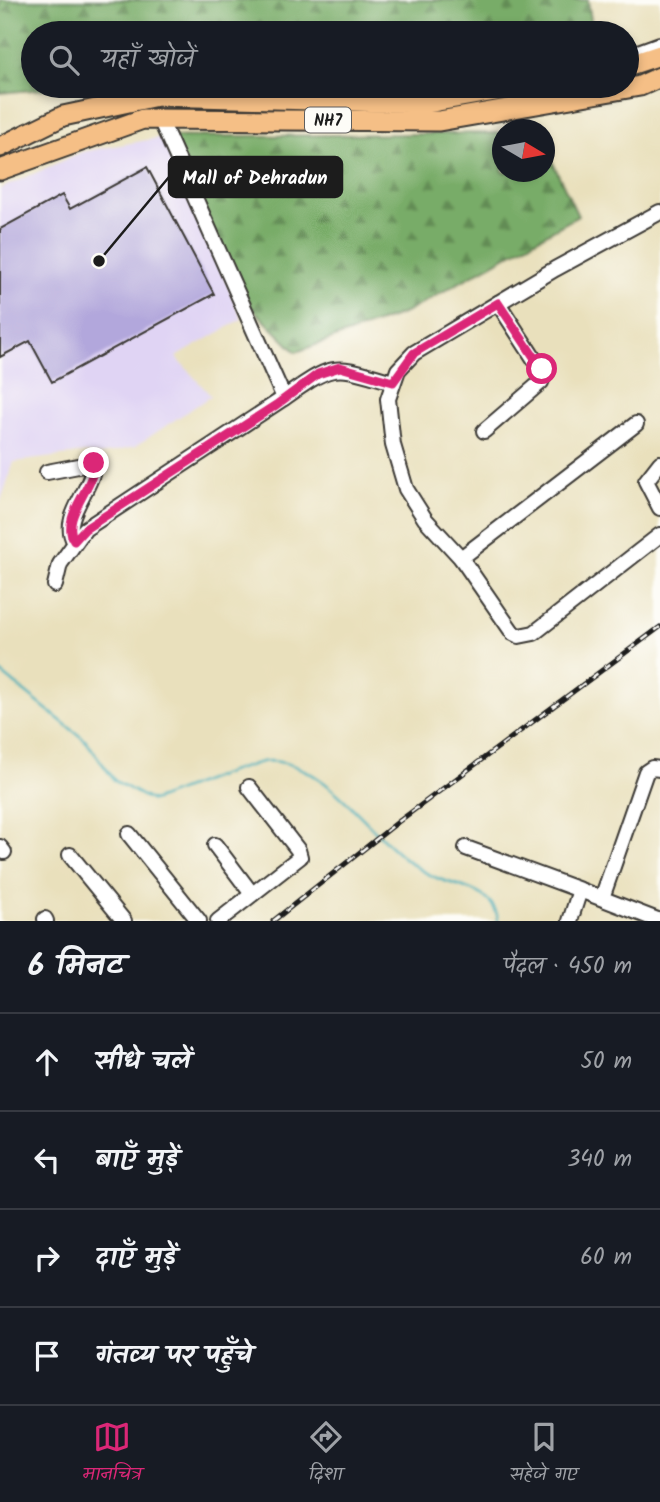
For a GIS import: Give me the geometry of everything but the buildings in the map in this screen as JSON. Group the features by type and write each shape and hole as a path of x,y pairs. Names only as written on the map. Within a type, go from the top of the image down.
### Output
{"highway":[{"path":"639,62 660,55"},
{"name":"NH7","path":"639,86 660,78"},
{"name":"NH7","path":"0,147 63,116 148,98"},
{"name":"NH7","path":"234,98 427,103 455,98"},
{"name":"NH7","path":"0,170 143,119 439,121 571,98"}],"street":[{"path":"639,52 660,44"},
{"path":"160,119 284,398"},
{"path":"660,212 414,353 393,382 388,399 389,422 406,489 425,519 461,558 513,633 528,636 660,535"},
{"path":"484,431 541,382 544,374 498,303"},
{"path":"55,584 60,564 85,529 318,374 340,367 393,382"},
{"path":"461,558 636,424"},
{"path":"47,472 94,463 92,475 69,526 74,541"},
{"path":"660,463 646,481 660,508"},
{"path":"602,898 646,772 652,768 660,769"},
{"path":"218,921 296,861 300,854 249,787"},
{"path":"129,834 199,921"},
{"path":"215,845 252,894"},
{"path":"466,848 660,921"},
{"path":"70,855 124,921"},
{"path":"570,921 580,890"}],"shaded area":[{"path":"164,137 242,319 176,357 211,396 134,447 100,455 84,453 14,462 0,503 0,189 82,152"}],"green space":[{"path":"0,0 588,0 591,21 21,21 21,91 0,93"},
{"path":"492,133 492,182 555,182 555,167 578,216 405,313 296,352 252,308 164,137"}],"waterway":[{"path":"0,672 86,741 115,781 152,801 260,762 294,766 317,777 419,869 485,898 496,911 498,921"}],"railway":[{"path":"273,921 398,822 660,627"}],"place":[{"name":"Mall of Dehradun","path":"99,261"}],"route":[{"path":"94,463 92,475 69,526 74,541 85,529 276,405 318,374 340,367 393,382 398,370 414,353 498,303 542,369"}]}
